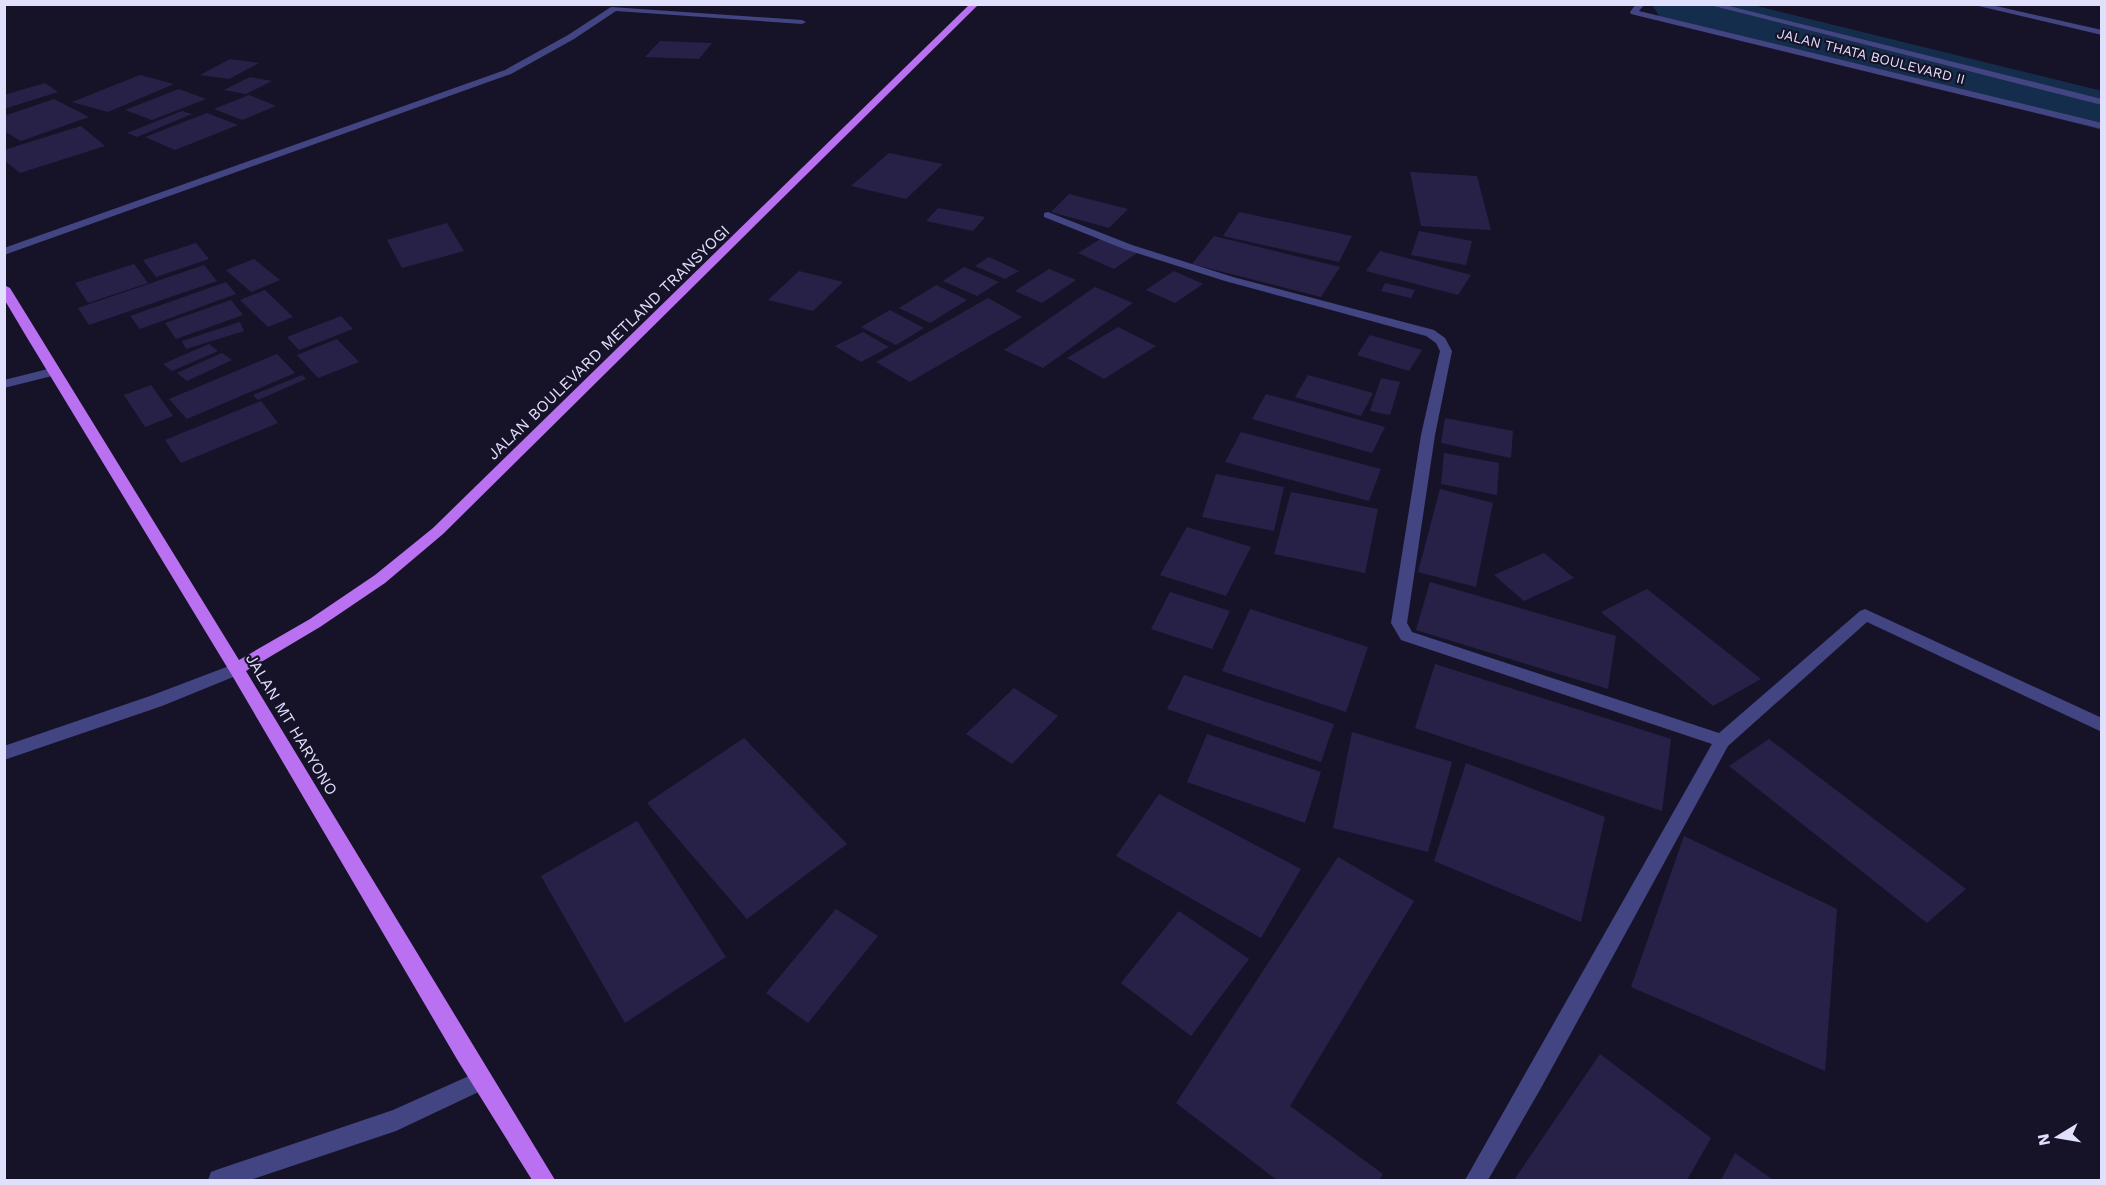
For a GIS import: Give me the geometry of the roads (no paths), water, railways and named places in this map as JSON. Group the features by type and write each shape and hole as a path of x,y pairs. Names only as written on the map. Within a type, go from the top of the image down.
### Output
{"main road":[{"name":"JALAN BOULEVARD METLAND TRANSYOGI","path":"237,669 371,585 438,531 975,4"},
{"name":"JALAN MT HARYONO","path":"4,288 52,372 237,669 480,1081 544,1180"}],"street":[{"name":"JALAN THATA BOULEVARD II","path":"1641,4 1634,12 2102,126"},
{"name":"JALAN THATA BOULEVARD II","path":"1710,4 2102,102"},
{"path":"1974,4 2102,33"},
{"path":"603,6 614,9 802,22"},
{"path":"4,252 508,72 614,9"},
{"path":"1048,215 1128,247 1229,279 1430,333 1441,341 1446,351 1428,435 1399,623 1406,636 1722,741"},
{"path":"4,384 52,372"},
{"path":"1476,1180 1534,1081 1722,741 1865,615 2102,726"},
{"path":"4,753 156,701 237,669"},
{"path":"219,1180 396,1120 480,1081"}],"waterway":[{"path":"1679,4 2102,111"}]}
